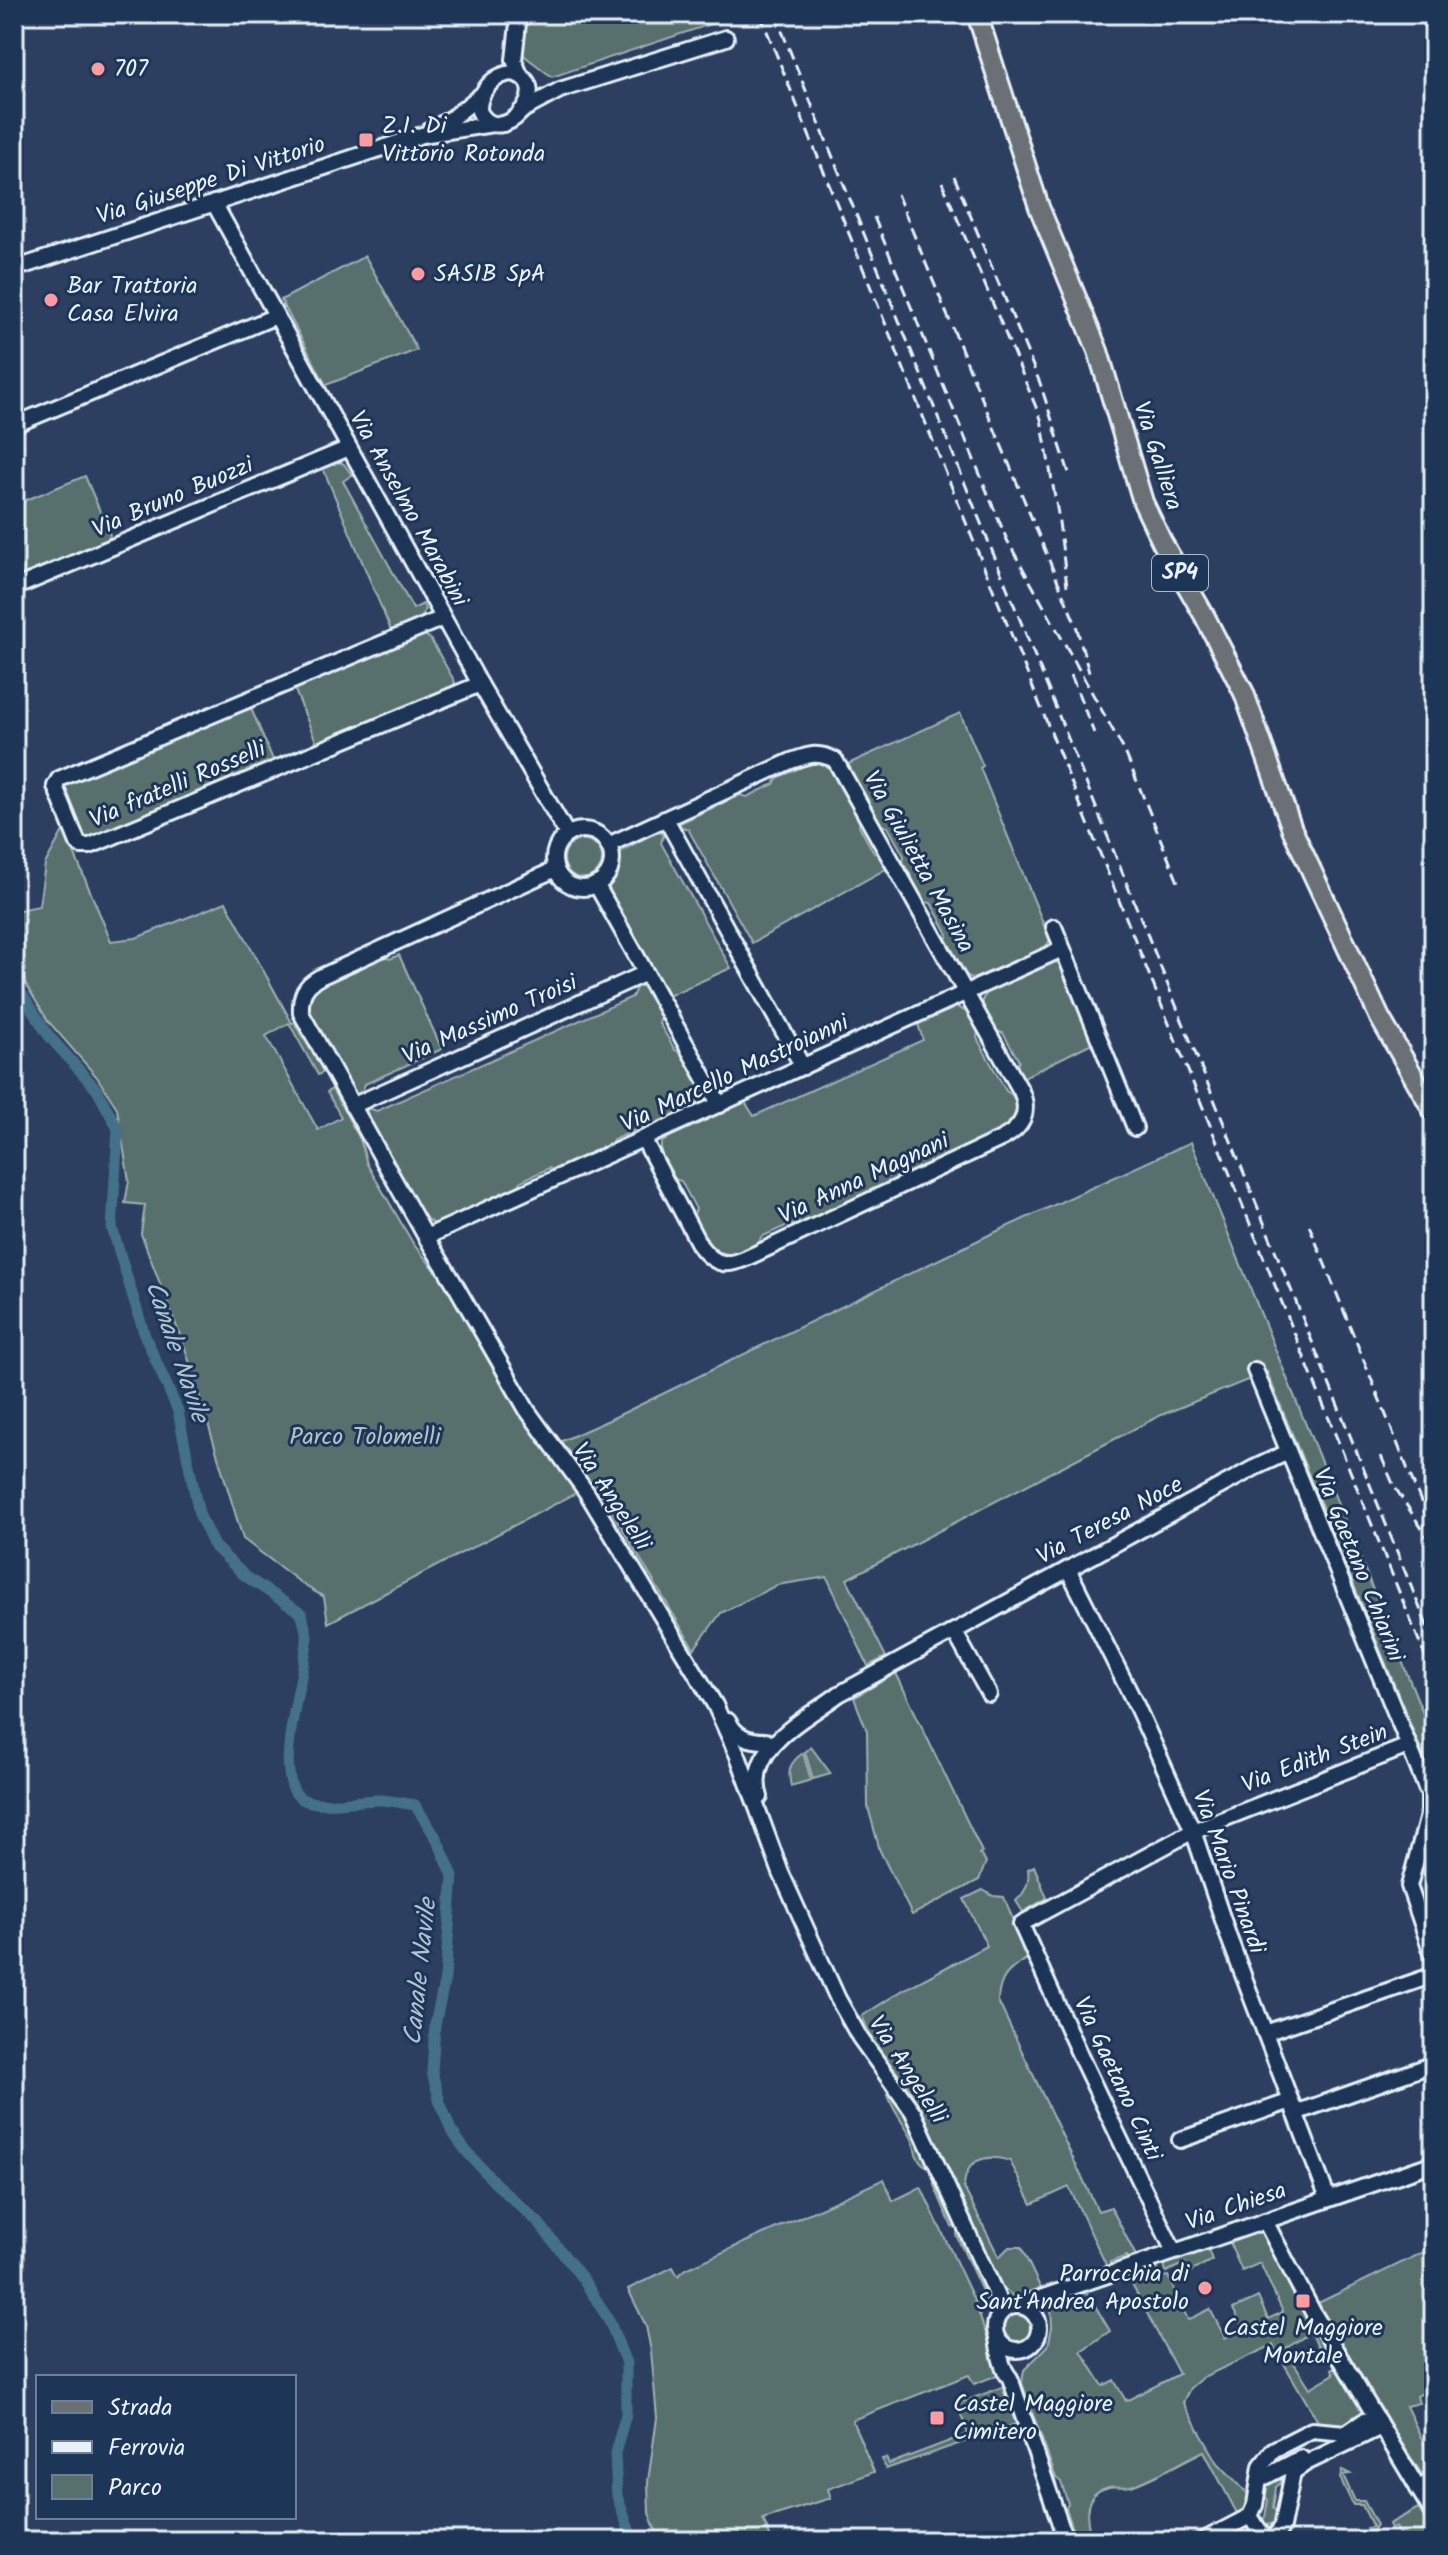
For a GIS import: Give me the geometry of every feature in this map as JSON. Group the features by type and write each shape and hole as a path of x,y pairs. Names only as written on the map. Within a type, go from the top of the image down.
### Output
{"main road":[{"name":"Via Galliera","path":"977,14 1039,207 1098,351 1143,502 1244,693 1292,829 1380,1018 1434,1112"}],"street":[{"name":"Via Giuseppe Di Vittorio","path":"519,14 514,60 530,94 521,111"},
{"name":"Via Giuseppe Di Vittorio","path":"422,135 452,118 481,95 515,35"},
{"name":"Via Giuseppe Di Vittorio","path":"14,269 422,135 510,121 521,111 560,90 726,38"},
{"path":"491,82 506,74 523,78 541,88 560,90"},
{"path":"481,95 478,106 480,114 493,124"},
{"name":"Via Anselmo Marabini","path":"214,203 443,618 567,834"},
{"path":"14,425 276,316"},
{"name":"Via Bruno Buozzi","path":"14,588 349,448"},
{"name":"Via fratelli Rosselli","path":"443,618 59,779 55,786 78,843 90,846 480,684"},
{"name":"Via Giulietta Masina","path":"608,845 791,761 823,754 835,760 966,993"},
{"path":"666,819 803,1067"},
{"path":"585,830 594,832 608,845 611,865 608,873 596,884 576,887 567,883 556,869 554,853 567,834 585,830"},
{"name":"Via Angelelli","path":"556,869 327,973 303,992 301,1013 527,1410 587,1493 727,1728 778,1864 847,2018 913,2112 995,2287 1011,2307"},
{"path":"596,884 720,1105"},
{"path":"1054,927 1135,1128"},
{"name":"Via Marcello Mastroianni","path":"426,1237 1062,949"},
{"name":"Via Massimo Troisi","path":"352,1106 646,973"},
{"name":"Via Anna Magnani","path":"644,1140 708,1257 727,1264 751,1256 1003,1138 1019,1126 1024,1118 1025,1101 966,993"},
{"name":"Via Gaetano Chiarini","path":"1255,1370 1431,1803 1410,1877 1409,1893 1434,1959"},
{"name":"Via Teresa Noce","path":"738,1756 743,1751 770,1744 839,1694 1288,1452"},
{"name":"Via Mario Pinardi","path":"1068,1569 1127,1685 1193,1831 1229,1938 1328,2199"},
{"path":"954,1631 989,1694"},
{"path":"703,1686 717,1700 732,1730 746,1739 770,1744 758,1772 757,1787 770,1823 778,1864"},
{"name":"Via Edith Stein","path":"1193,1831 1408,1746"},
{"name":"Via Gaetano Cinti","path":"1174,2252 1021,1924 1193,1831"},
{"path":"1265,2033 1434,1975"},
{"path":"1180,2140 1434,2064"},
{"name":"Via Chiesa","path":"1011,2307 1434,2163"},
{"path":"1265,2221 1314,2314 1434,2515"},
{"path":"1036,2317 1043,2303 1053,2294"},
{"path":"997,2338 1008,2348 1029,2347 1039,2330 1036,2317 1026,2307 1011,2307 995,2323 997,2338 999,2353 1066,2541"},
{"path":"1010,2378 1023,2349"},
{"path":"1202,2541 1250,2516 1264,2477 1364,2421 1378,2421"},
{"path":"1250,2516 1268,2541 1282,2527 1289,2484 1296,2469 1375,2430 1378,2421"},
{"path":"1264,2477 1281,2475 1289,2484"},
{"path":"1418,2489 1434,2479"}],"green space":[{"path":"527,14 727,14 729,18 552,77 522,54"},
{"path":"365,256 417,350 326,385 281,300"},
{"path":"334,460 344,464 352,475 343,481 413,609 423,604 425,609 421,620 392,633 322,466"},
{"path":"85,476 110,535 108,541 14,581 14,505"},
{"path":"424,634 431,640 455,682 453,687 317,744 294,688"},
{"path":"250,706 274,762 90,839 83,837 62,784"},
{"path":"960,713 1050,940 1045,948 973,979 965,974 946,940 948,934 931,903 924,902 903,862 904,856 888,827 881,825 848,764"},
{"path":"813,762 832,770 860,820 859,826 874,853 880,855 888,868 752,943 688,829 679,826 680,823 740,795 747,797 774,784 777,778"},
{"name":"Parco Tolomelli","path":"64,829 111,941 136,938 226,902 292,1023 296,1022 324,1072 318,1075 289,1023 266,1036 318,1130 341,1117 327,1092 332,1089 360,1139 367,1164 414,1245 441,1277 526,1423 546,1448 989,1235 1191,1142 1434,1740 1434,1782 1267,1372 1159,1416 847,1579 886,1657 868,1666 827,1577 777,1585 721,1613 694,1649 595,1483 328,1623 324,1597 243,1539 186,1351 141,1234 145,1205 125,1203 129,1181 117,1108 97,1077 48,1021 14,965 14,911 39,906 45,864"},
{"path":"658,831 664,834 661,843 731,968 668,996 608,889 622,851"},
{"path":"583,840 596,846 602,859 596,872 583,878 570,872 564,859 570,846"},
{"path":"399,955 442,1049 365,1084 361,1094 356,1094 310,1013 310,997 323,984 344,973 384,956 390,959"},
{"path":"1056,962 1092,1043 1022,1078 1016,1068 1019,1061 1003,1033 996,1031 983,1007 983,998 989,991"},
{"path":"641,985 661,1016 659,1023 675,1050 681,1053 697,1079 700,1096 696,1103 673,1119 648,1130 642,1127 613,1140 611,1146 556,1171 549,1168 521,1181 519,1187 440,1222 435,1224 426,1219 365,1114 368,1108 377,1111 632,997 637,986"},
{"path":"957,1007 967,1012 978,1032 977,1038 1006,1091 1015,1098 1016,1113 1007,1127 796,1226 790,1224 761,1237 759,1243 731,1255 712,1250 693,1216 696,1209 681,1181 674,1179 661,1154 661,1143 745,1102 754,1116 923,1040 918,1024"},
{"path":"896,1673 982,1852 979,1854 986,1862 979,1880 912,1915 880,1851 868,1807 867,1731 854,1698"},
{"path":"811,1747 831,1774 813,1779 805,1752"},
{"path":"803,1753 811,1780 791,1786 791,1767"},
{"path":"1034,1866 1047,1898 1023,1912 1016,1901 1026,1886 1028,1869"},
{"path":"983,1890 993,1896 1004,1897 1027,1959 1005,1976 998,2001 1098,2211 1111,2207 1136,2256 1110,2262 1111,2265 1107,2267 1069,2187 1032,2204 1010,2161 985,2158 968,2170 964,2188 999,2257 1009,2247 1021,2247 1041,2289 1025,2295 1012,2295 999,2285 910,2089 872,2040 862,2016 903,1990 987,1946 964,1899"},
{"path":"888,2085 910,2121 932,2169 917,2156 912,2139 890,2101"},
{"path":"933,2171 996,2307 988,2304 956,2235 956,2226 952,2227 934,2185"},
{"path":"884,2179 893,2201 921,2187 973,2298 997,2364 994,2366 998,2375 974,2384 969,2375 852,2420 874,2472 828,2489 831,2498 763,2519 772,2541 660,2541 649,2513 648,2481 657,2418 651,2351 646,2326 628,2289 673,2267 678,2276 686,2269"},
{"path":"1261,2231 1302,2311 1329,2354 1324,2356 1310,2333 1285,2349 1310,2388 1334,2374 1332,2369 1337,2366 1361,2405 1363,2416 1346,2428 1320,2425 1273,2345 1203,2377 1190,2388 1183,2403 1218,2463 1251,2497 1248,2508 1239,2517 1204,2451 1140,2483 1128,2487 1109,2487 1098,2492 1092,2497 1088,2510 1093,2541 1077,2541 1061,2482 1056,2478 1022,2383 1024,2370 1048,2346 1052,2327 1051,2308 1085,2292 1090,2297 1110,2331 1081,2351 1103,2386 1114,2380 1126,2401 1179,2374 1128,2277 1157,2267 1162,2277 1168,2276 1188,2320 1210,2309 1225,2338 1243,2328 1233,2309 1258,2297 1268,2319 1283,2312 1260,2263 1242,2271 1229,2242"},
{"path":"1434,2247 1434,2396 1428,2390 1417,2396 1419,2403 1406,2406 1434,2464 1422,2474 1372,2399 1316,2304"},
{"path":"1208,2249 1212,2260 1190,2272 1185,2263 1166,2272 1164,2264"},
{"path":"1017,2314 1027,2318 1031,2328 1027,2338 1017,2342 1007,2338 1003,2328 1007,2318"},
{"path":"1002,2387 1016,2424 886,2469 882,2459 886,2458 889,2464 968,2434 957,2404"},
{"path":"1342,2470 1350,2474 1343,2475 1355,2501 1364,2501 1377,2525 1373,2531 1367,2531 1366,2528 1373,2527 1362,2505 1353,2505 1340,2478"},
{"path":"1269,2477 1283,2481 1276,2487 1273,2508 1281,2517 1280,2521 1268,2525 1260,2521 1265,2517 1268,2500 1261,2491"},
{"path":"1418,2508 1434,2535 1429,2541 1403,2541 1396,2527 1391,2529 1389,2524"}],"waterway":[{"name":"Canale Navile","path":"14,982 49,1036 97,1090 118,1129 112,1228 145,1336 178,1411 199,1514 214,1546 245,1576 302,1614 307,1639 289,1750 289,1772 294,1790 304,1800 311,1802 330,1804 378,1800 415,1805 437,1839 453,1876 445,1978 435,2025 432,2072 440,2102 451,2130 466,2151 495,2183 538,2222 583,2279 609,2320 626,2363 626,2414 615,2453 617,2496 633,2541"}],"railway":[{"path":"760,14 1434,1678"},
{"path":"775,14 1434,1643"},
{"path":"954,176 1040,383 1069,473"},
{"path":"942,182 1041,419 1067,586"},
{"path":"897,194 1076,625 1090,676"},
{"path":"874,217 1007,540 1125,752 1178,882"},
{"path":"1071,675 1094,733"},
{"path":"1309,1225 1434,1534"},
{"path":"1381,1456 1394,1486 1434,1547"}],"place":[{"name":"707","path":"98,69"},
{"name":"Z.I. Di Vittorio Rotonda","path":"366,140"},
{"name":"SASIB SpA","path":"418,274"},
{"name":"Bar Trattoria Casa Elvira","path":"51,300"},
{"name":"Parrocchia di Sant'Andrea Apostolo","path":"1205,2288"},
{"name":"Castel Maggiore Montale","path":"1303,2301"},
{"name":"Castel Maggiore Cimitero","path":"937,2418"}]}
